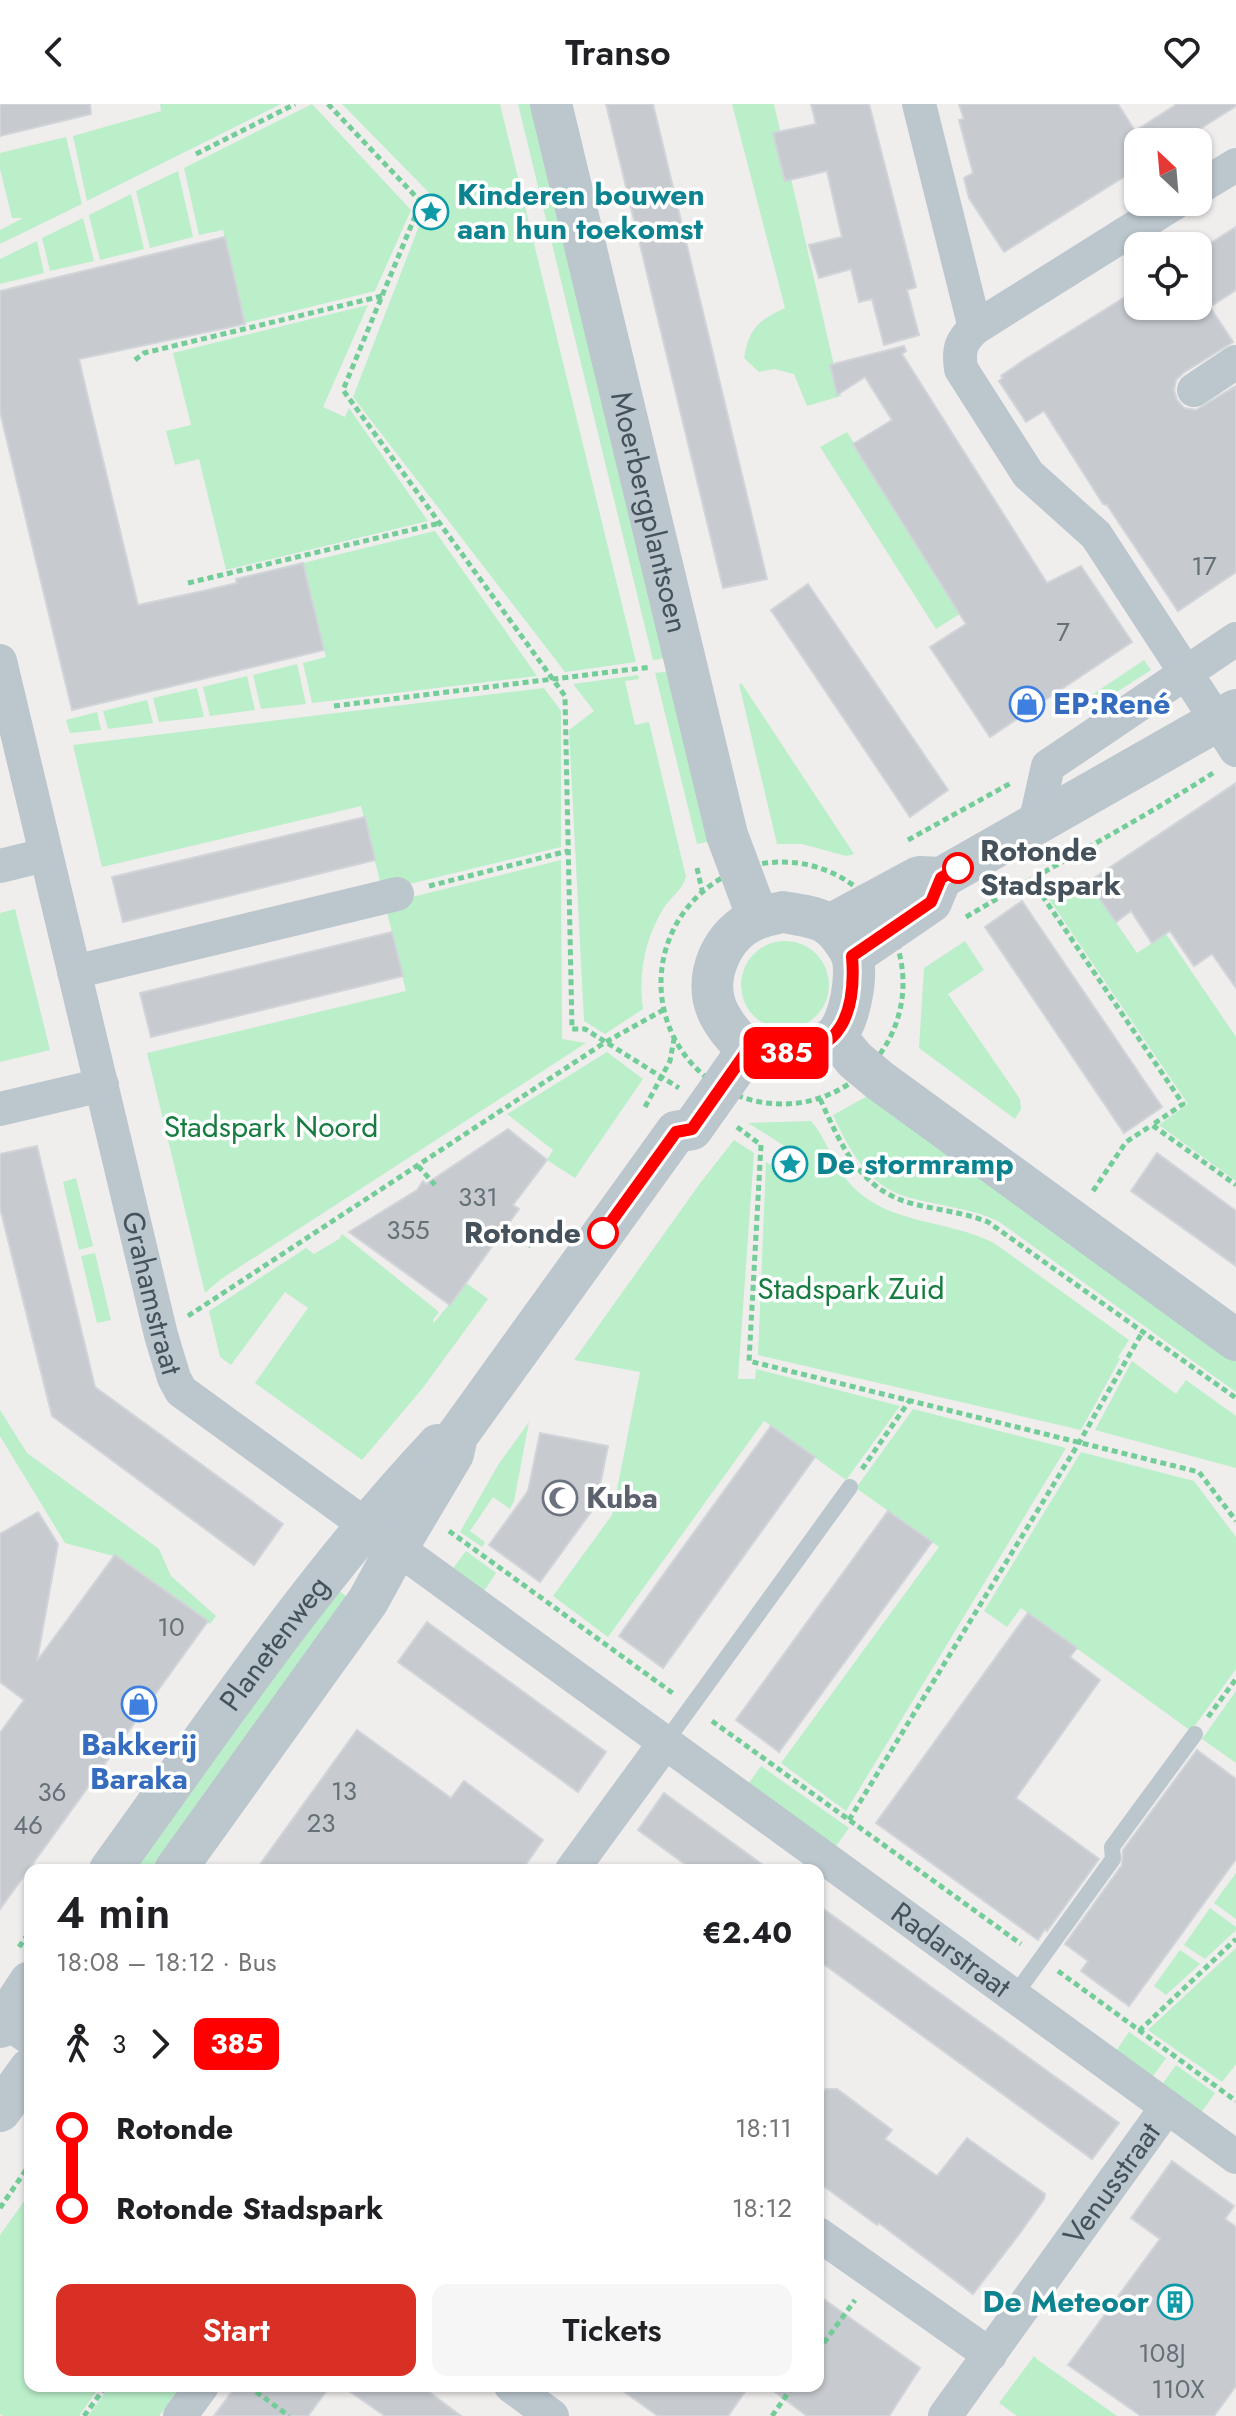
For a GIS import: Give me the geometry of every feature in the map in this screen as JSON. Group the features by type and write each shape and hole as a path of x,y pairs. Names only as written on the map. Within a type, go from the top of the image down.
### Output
{"street":[{"name":"Moerbergplantsoen","path":"551,104 727,835 758,918"},
{"path":"919,104 975,328"},
{"path":"1212,180 1236,165"},
{"path":"841,940 886,922 919,877 941,878 1035,824 1228,737 1096,535 1028,474 961,369 959,354 962,340 975,328 1154,216"},
{"path":"1194,390 1236,362"},
{"path":"1035,824 1048,766 1236,639"},
{"name":"Grahamstraat","path":"0,661 161,1335 174,1378 191,1401 382,1537"},
{"path":"0,866 45,855"},
{"path":"74,972 397,894"},
{"path":"783,912 809,917 841,940 853,975 848,1012 835,1036 818,1047 773,1054 737,1037 716,1007 712,985 724,945 739,929 758,918 783,912"},
{"path":"835,1036 866,1069 1236,1340"},
{"name":"Planetenweg","path":"179,1864 368,1601 382,1537 438,1445 457,1436 699,1099 737,1037"},
{"path":"0,1109 102,1085"},
{"name":"Planetenweg","path":"114,1864 327,1572 382,1537"},
{"name":"Radarstraat","path":"382,1537 1236,2157"},
{"path":"576,1864 664,1744"},
{"path":"9,2026 24,1995"},
{"path":"0,2111 24,2077"},
{"name":"Venusstraat","path":"945,2416 1167,2107"},
{"path":"824,2238 990,2355"},
{"path":"180,2416 198,2392"},
{"path":"519,2392 552,2416"}],"lane":[{"path":"664,1744 850,1487"},
{"path":"1014,1996 1113,1859 1112,1847 1195,1734"}],"path":[{"path":"196,154 295,104"},
{"path":"328,104 421,202 343,390 565,696 572,1029 585,1029 653,1070 699,1099 761,1145 749,1361 1199,1472 1236,1521"},
{"path":"135,360 144,353 382,296"},
{"path":"188,583 441,523"},
{"path":"334,706 685,662"},
{"path":"966,918 1175,798 1228,737"},
{"path":"903,842 1048,766"},
{"path":"397,894 568,851"},
{"path":"769,861 812,865 841,877 886,922 903,977 899,1017 888,1042 850,1083 820,1099 792,1104 699,1099 665,1009 661,970 673,930 702,890 739,871 769,861"},
{"path":"841,877 886,922"},
{"path":"1031,879 1183,1104 1126,1142 1092,1192"},
{"path":"161,1335 604,1043 665,1009"},
{"path":"820,1099 854,1165 879,1189 912,1203 988,1222 1236,1398"},
{"path":"1152,1125 1236,1185"},
{"path":"418,1166 435,1185"},
{"path":"505,1228 531,1246"},
{"path":"849,1820 1080,1441 1143,1331"},
{"path":"850,1487 910,1400"},
{"path":"445,1528 1236,2101"},
{"path":"1195,1734 1236,1679"},
{"path":"1139,2031 1236,1939"},
{"path":"0,2208 24,2173"},
{"path":"824,2343 873,2274"},
{"path":"84,2416 102,2392"},
{"path":"256,2392 289,2416"},
{"path":"772,2416 789,2392"}],"green space":[{"path":"160,104 281,104 87,201 73,136 161,111"},
{"path":"312,104 411,210 375,291 245,323 223,230 199,235 184,168"},
{"path":"342,104 500,104 636,662 565,672 353,397 421,221 427,226 444,208"},
{"path":"518,104 533,104 668,658 653,660"},
{"path":"732,104 774,104 841,396 807,406 794,374 774,369 759,372 744,358 752,332 768,317 785,308"},
{"path":"66,137 82,204 0,244 0,230 23,218 12,218 0,169 0,153"},
{"path":"178,171 193,237 150,248 136,191"},
{"path":"131,194 144,249 100,260 89,215"},
{"path":"83,218 94,261 50,271 42,238"},
{"path":"37,241 44,273 0,284 0,259"},
{"path":"368,305 323,407 345,417 349,408 428,521 226,570 199,459 175,465 166,431 191,425 173,353"},
{"path":"847,432 961,613 936,629 820,447"},
{"path":"435,531 537,676 312,703 303,663 326,657 303,563"},
{"path":"1144,660 1151,670 1089,710 1083,701"},
{"path":"297,664 306,704 261,709 253,675"},
{"path":"671,671 712,841 697,844 655,673"},
{"path":"638,675 639,679 625,681 635,725 649,722 686,877 665,906 648,942 642,968 643,1009 605,1034 584,1021 569,730 594,711 573,684"},
{"path":"247,676 255,710 210,716 203,687"},
{"path":"739,684 742,684 854,854 846,856 802,844 777,844"},
{"path":"197,688 204,717 159,722 153,698"},
{"path":"544,688 561,711 561,847 397,887 381,885 361,806 102,867 73,745"},
{"path":"147,700 153,723 108,729 103,711"},
{"path":"97,712 101,730 70,733 66,720"},
{"name":"Stadspark Noord","path":"561,860 562,1039 586,1043 221,1279 205,1293 147,1053 406,991 386,908 400,900"},
{"path":"1088,882 1137,953 1166,934 1236,1037 1236,1181 1159,1125 1188,1104 1049,899 1062,902"},
{"path":"15,909 50,1050 0,1062 0,913"},
{"path":"785,941 802,944 816,954 826,968 829,985 826,1002 816,1016 802,1026 785,1029 768,1026 754,1016 744,1002 741,985 744,968 754,954 768,944"},
{"path":"965,941 984,970 948,994 1020,1099 1021,1109 1015,1119 919,1048 924,968"},
{"path":"607,1052 643,1079 575,1178 547,1160 553,1150 507,1114"},
{"path":"869,1095 1236,1361 1236,1392 998,1221 907,1197 881,1184 853,1153 833,1115"},
{"name":"Stadspark Zuid","path":"811,1121 847,1181 870,1201 904,1216 994,1243 1129,1340 1081,1430 758,1355 766,1162 789,1176 802,1157 748,1123"},
{"name":"Stadspark Zuid","path":"734,1140 754,1153 738,1379 755,1379 756,1369 900,1406 846,1480 764,1421 608,1637 553,1596 612,1515 640,1372 574,1360"},
{"path":"76,1178 93,1246 79,1250 63,1182"},
{"path":"342,1234 439,1312 434,1323 466,1283 488,1299 422,1389 362,1460 255,1383 308,1308 285,1292 231,1365 220,1357 209,1311 306,1248 314,1254"},
{"path":"95,1253 111,1320 97,1323 81,1256"},
{"path":"1132,1361 1176,1394 1186,1380 1236,1416 1236,1468 1095,1430"},
{"path":"913,1409 1066,1448 846,1811 781,1763 939,1547 856,1488"},
{"path":"0,1410 27,1453 159,1549 171,1576 216,1616 210,1624 117,1557 65,1543 0,1436"},
{"path":"529,1422 510,1509 493,1497 470,1531 485,1542 482,1547 460,1532 498,1465"},
{"path":"1081,1452 1194,1481 1236,1537 1236,1669 1191,1731 1021,1608 1007,1627 984,1611"},
{"path":"466,1551 496,1573 482,1594 451,1571"},
{"path":"328,1583 356,1603 168,1864 125,1864"},
{"path":"1236,1691 1236,1763 1202,1739"},
{"path":"761,1766 849,1828 834,1849 747,1786"},
{"path":"1236,1873 1236,1919 1214,1903"},
{"path":"1210,1908 1236,1930 1205,1959 1184,1945"},
{"path":"1236,1948 1236,2064 1222,2082 1148,2030"},
{"path":"1180,1950 1200,1964 1166,1995 1154,1986"},
{"path":"1129,2032 1166,2058 1151,2079 1116,2051"},
{"path":"1176,2065 1215,2093 1201,2113 1161,2086"},
{"path":"24,2201 24,2392 96,2392 79,2416 0,2414 0,2235"},
{"path":"1034,2356 1117,2416 1017,2416 999,2403"},
{"path":"106,2392 177,2392 159,2416 88,2416"}],"building":[{"path":"0,104 90,104 91,114 0,136"},
{"path":"606,104 653,104 767,579 723,588"},
{"path":"811,104 869,104 916,287 907,290 919,335 884,345 872,299 859,302 851,269 819,278 809,245 842,237 827,171 785,181 773,133 816,124"},
{"path":"959,104 1118,104 1133,128 1124,128 1124,177 1004,252 969,198 964,178 973,173 959,120 964,119"},
{"path":"1177,104 1236,106 1201,128 1140,128"},
{"path":"1236,227 1236,290 1212,306 1212,242"},
{"path":"225,237 245,324 79,359 88,398 138,605 237,583 236,579 303,563 324,650 72,710 0,412 0,291"},
{"path":"1124,298 1124,320 1212,320 1212,310 1233,342 1183,373 1176,380 1174,390 1184,408 1196,410 1236,386 1236,572 1178,611 1107,505 1103,504 1044,411 1026,422 999,381 1003,378 1001,376"},
{"path":"904,346 906,351 902,354 1047,583 1081,566 1132,642 990,737 930,647 966,624 853,444 892,420 865,377 837,395 830,365"},
{"path":"808,584 948,790 910,817 771,610"},
{"path":"1236,783 1236,988 1212,954 1194,966 1170,931 1152,943 1131,911 1116,922 1088,882"},
{"path":"365,817 375,860 123,922 112,877"},
{"path":"1022,901 1162,1107 1124,1133 985,927"},
{"path":"392,932 403,976 151,1037 140,993"},
{"path":"508,1129 547,1160 513,1205 519,1209 450,1305 349,1232 417,1190 423,1181 426,1184"},
{"path":"37,1146 95,1387 283,1524 254,1565 52,1416 0,1208 0,1154"},
{"path":"1157,1153 1236,1211 1236,1266 1131,1191"},
{"path":"771,1426 815,1457 663,1668 619,1636"},
{"name":"Kuba","path":"540,1433 608,1446 596,1505 540,1582 489,1545 528,1491"},
{"path":"888,1511 932,1542 779,1752 736,1720"},
{"path":"38,1512 58,1544 37,1661 115,1555 208,1621 32,1864 24,1864 24,1876 0,1909 0,1733 24,1700 0,1682 0,1534"},
{"path":"1028,1613 1077,1648 1070,1657 1100,1680 1016,1798 1099,1859 1038,1940 876,1823"},
{"path":"427,1622 606,1752 578,1792 398,1662"},
{"path":"357,1730 451,1798 464,1781 543,1840 526,1864 260,1864"},
{"path":"1197,1750 1236,1779 1236,1859 1129,2006 1081,1971 1088,1961 1065,1944 1122,1865 1123,1850"},
{"path":"664,1793 762,1864 685,1864 638,1830"},
{"path":"824,1909 1119,2123 1092,2159 824,1964"},
{"path":"837,2089 892,2130 885,2139 937,2176 967,2138 1045,2194 1020,2233 973,2294 879,2223 877,2225 824,2186 824,2092"},
{"name":"De Meteoor","path":"1172,2161 1234,2206 1225,2219 1236,2227 1236,2386 1214,2416 1141,2416 1068,2365 1160,2239 1131,2218"},
{"path":"824,2299 920,2368 889,2416 807,2416 775,2392 824,2392"},
{"path":"232,2392 326,2392 308,2416 214,2416"},
{"path":"351,2392 429,2392 461,2416 385,2416"},
{"path":"624,2392 745,2392 728,2416 658,2416"}],"bus line":[{"name":"385","path":"603,1233 676,1132 692,1129 749,1048 773,1054 797,1052 818,1047 835,1036 848,1012 852,992 852,956 931,902 941,878 958,868"}],"place":[{"name":"Kinderen bouwen aan hun toekomst","path":"431,212"},
{"name":"EP:René","path":"1027,704"},
{"name":"Rotonde Stadspark","path":"958,868"},
{"name":"De stormramp","path":"790,1164"},
{"name":"Rotonde","path":"603,1233"},
{"name":"Kuba","path":"560,1498"},
{"name":"Bakkerij Baraka","path":"139,1704"},
{"name":"De Meteoor","path":"1175,2302"}]}
